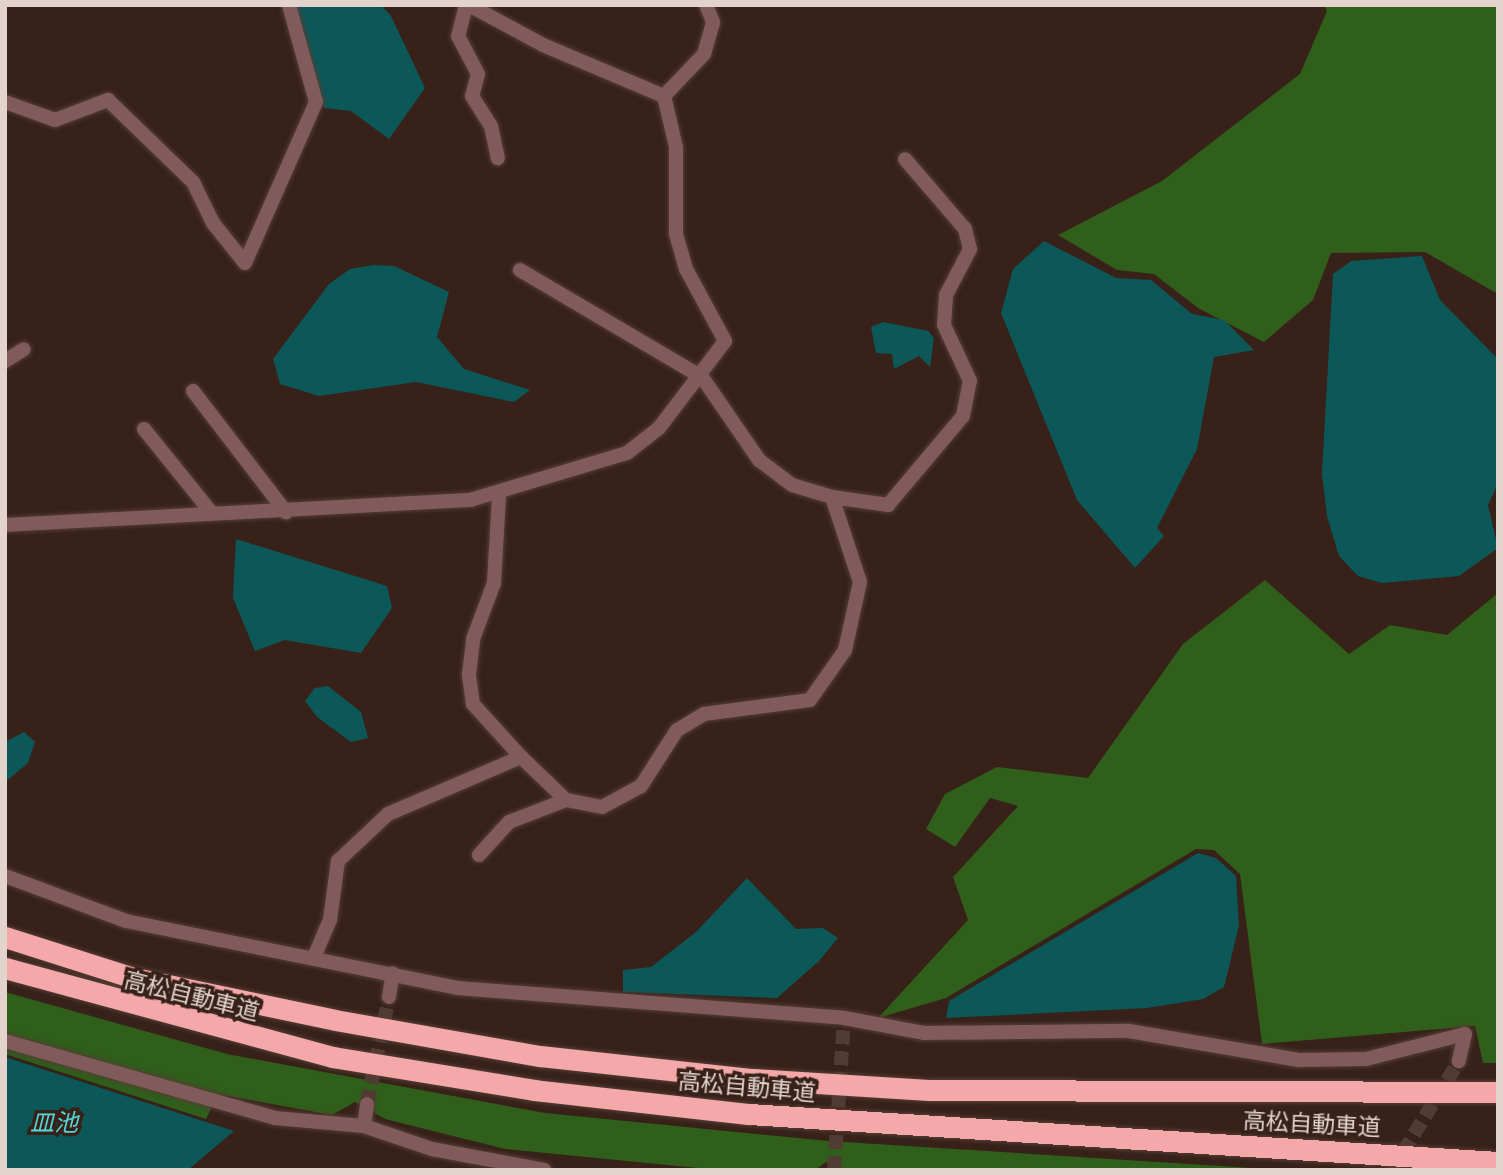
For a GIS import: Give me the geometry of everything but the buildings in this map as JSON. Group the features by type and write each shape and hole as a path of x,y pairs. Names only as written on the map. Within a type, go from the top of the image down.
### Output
{"highway":[{"name":"高松自動車道","path":"5,937 130,977 335,1020 540,1056 753,1079 929,1090 1498,1092"},
{"name":"高松自動車道","path":"5,968 333,1057 534,1090 776,1116 1498,1162"}],"street":[{"path":"5,102 55,120 108,100 192,182 213,223 245,263 316,102 289,5"},
{"path":"498,158 491,126 472,96 478,74 458,36 467,5 542,46 664,96"},
{"path":"664,96 704,54 713,22 706,5"},
{"path":"5,525 211,512 286,512 499,495 626,453 659,428 702,377 724,341 686,269 676,233 676,147 664,96"},
{"path":"520,270 702,377 759,460 792,485 832,497 888,505 963,416 970,381 944,325 946,295 970,249 965,229 905,159"},
{"path":"5,361 24,349"},
{"path":"193,391 286,512"},
{"path":"144,429 211,512"},
{"path":"499,495 494,583 473,639 469,674 473,704 566,800"},
{"path":"479,855 509,821 566,800 602,807 641,786 677,730 704,714 810,700 845,650 860,582 832,497"},
{"path":"315,955 330,920 338,861 387,814 522,757"},
{"path":"5,876 126,921 315,955 457,988 844,1018 924,1033 1129,1031 1299,1060 1366,1059 1465,1034 1459,1061"},
{"path":"389,997 393,974"},
{"path":"5,1041 275,1118 364,1126 432,1149 544,1170"},
{"path":"364,1126 368,1104"}],"green space":[{"path":"1324,5 1498,5 1498,294 1425,252 1331,253 1313,300 1264,342 1198,308 1154,274 1117,270 1058,235 1162,181 1300,74 1327,11"},
{"path":"1265,580 1349,654 1390,625 1447,635 1498,593 1498,1063 1483,1063 1475,1026 1262,1044 1240,874 1214,850 1196,849 946,998 878,1018 968,920 953,877 1018,806 990,798 955,847 926,829 945,794 997,767 1088,778 1183,644"},
{"path":"5,992 227,1054 545,1113 828,1141 1284,1170 838,1170 826,1162 815,1170 718,1170 505,1149 385,1119 355,1102 332,1115 218,1094 206,1119 5,1054"}],"water":[{"path":"295,5 381,5 391,16 425,88 389,139 351,111 324,108"},
{"path":"1044,241 1116,278 1151,280 1192,314 1224,320 1254,350 1214,357 1197,449 1157,528 1164,536 1135,568 1077,500 1001,313 1013,269"},
{"path":"1422,256 1440,300 1498,359 1498,483 1488,505 1498,548 1459,576 1382,583 1358,576 1339,556 1327,516 1322,474 1333,274 1351,261"},
{"path":"373,265 394,266 449,292 437,337 464,369 530,390 514,402 416,382 319,396 280,384 273,359 329,284 350,269"},
{"path":"883,322 928,331 934,338 930,367 919,356 894,369 892,354 876,353 871,327"},
{"path":"236,539 387,586 392,608 361,653 285,640 255,651 233,598"},
{"path":"328,686 361,712 368,738 351,742 317,717 305,701 315,688"},
{"path":"24,732 35,742 28,763 5,782 5,742"},
{"path":"1198,853 1216,858 1236,876 1239,926 1224,987 1203,999 1147,1008 946,1018 949,1001"},
{"path":"747,878 796,929 823,928 838,938 819,961 777,998 623,992 623,970 651,967 696,932"},
{"name":"皿池","path":"5,1057 234,1131 188,1170 5,1170"}],"tunnel":[{"path":"367,1104 389,997"},
{"path":"834,1170 844,1018"},
{"path":"1392,1170 1459,1061"}]}
